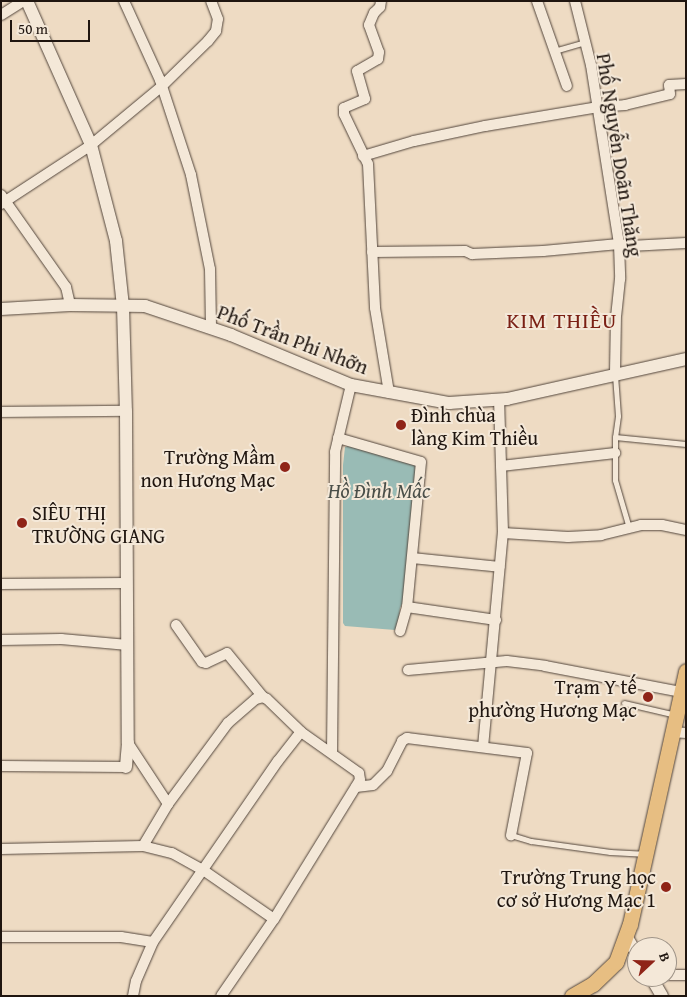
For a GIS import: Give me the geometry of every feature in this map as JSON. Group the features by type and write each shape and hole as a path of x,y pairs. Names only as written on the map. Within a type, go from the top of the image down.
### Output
{"main road":[{"path":"572,996 593,990 616,962 626,936 679,733 676,715 686,671"}],"street":[{"path":"1,15 23,1"},
{"path":"1,766 126,767 128,743 126,411 123,306 116,241 91,145 27,1"},
{"path":"124,1 162,86 193,184 210,269 211,327"},
{"path":"70,305 66,287 3,200 91,145 162,86 216,31 218,19 212,1"},
{"path":"381,1 380,7 374,13 369,25 379,52 378,59 357,70 365,99 344,108 344,114 368,164 375,308 389,393"},
{"path":"537,1 553,51 567,86"},
{"name":"Phố Nguyễn Doãn Thăng","path":"575,1 598,106 618,244 620,279 616,315 615,375"},
{"path":"363,156 414,141 485,126 598,106 634,103 670,94 669,85 686,84"},
{"path":"372,252 465,251 472,254 543,251 618,244 630,246 686,243"},
{"name":"Phố Trần Phi Nhỡn","path":"1,309 70,305 145,306 211,327 351,385 449,403 499,400 686,359"},
{"path":"332,753 335,452 351,385"},
{"path":"483,746 503,533 499,400"},
{"path":"1,412 126,411"},
{"path":"338,438 421,462 407,607 400,630"},
{"path":"501,466 614,453"},
{"path":"503,533 568,537 601,535 641,525 662,525 686,530"},
{"path":"412,558 500,567"},
{"path":"1,584 126,583"},
{"path":"407,607 496,620"},
{"path":"176,625 202,662 206,663 227,654 263,697 301,732 359,773 360,780 274,919 221,996"},
{"path":"1,640 60,639 128,645"},
{"path":"408,670 507,661 545,666 681,692"},
{"path":"143,846 168,804 232,718 245,707 263,697"},
{"path":"133,996 136,981 153,942 278,761 301,732"},
{"path":"356,787 373,785 387,771 402,741 407,738 527,753 511,835"},
{"path":"128,743 168,804"},
{"path":"1,849 143,846 172,852 203,870 274,919"},
{"path":"1,937 121,937 153,942"}],"lane":[{"path":"553,51 585,42"},
{"path":"615,375 618,416 614,453 615,480 629,529"},
{"path":"615,438 686,444"},
{"path":"624,704 676,715"},
{"path":"511,835 541,843 610,852 646,854"}],"water":[{"name":"Hồ Đình Mấc","path":"348,446 416,464 403,602 400,608 398,628 395,630 345,626 343,623 343,465 345,447"}],"place":[{"name":"Đình chùa làng Kim Thiều","path":"401,425"},
{"name":"Trường Mầm non Hương Mạc","path":"285,467"},
{"name":"SIÊU THỊ TRƯỜNG GIANG","path":"22,523"},
{"name":"Trạm Y tế phường Hương Mạc","path":"648,697"},
{"name":"Trường Trung học cơ sở Hương Mạc 1","path":"666,887"}],"district":[{"name":"KIM THIỀU","path":"562,321"}]}
